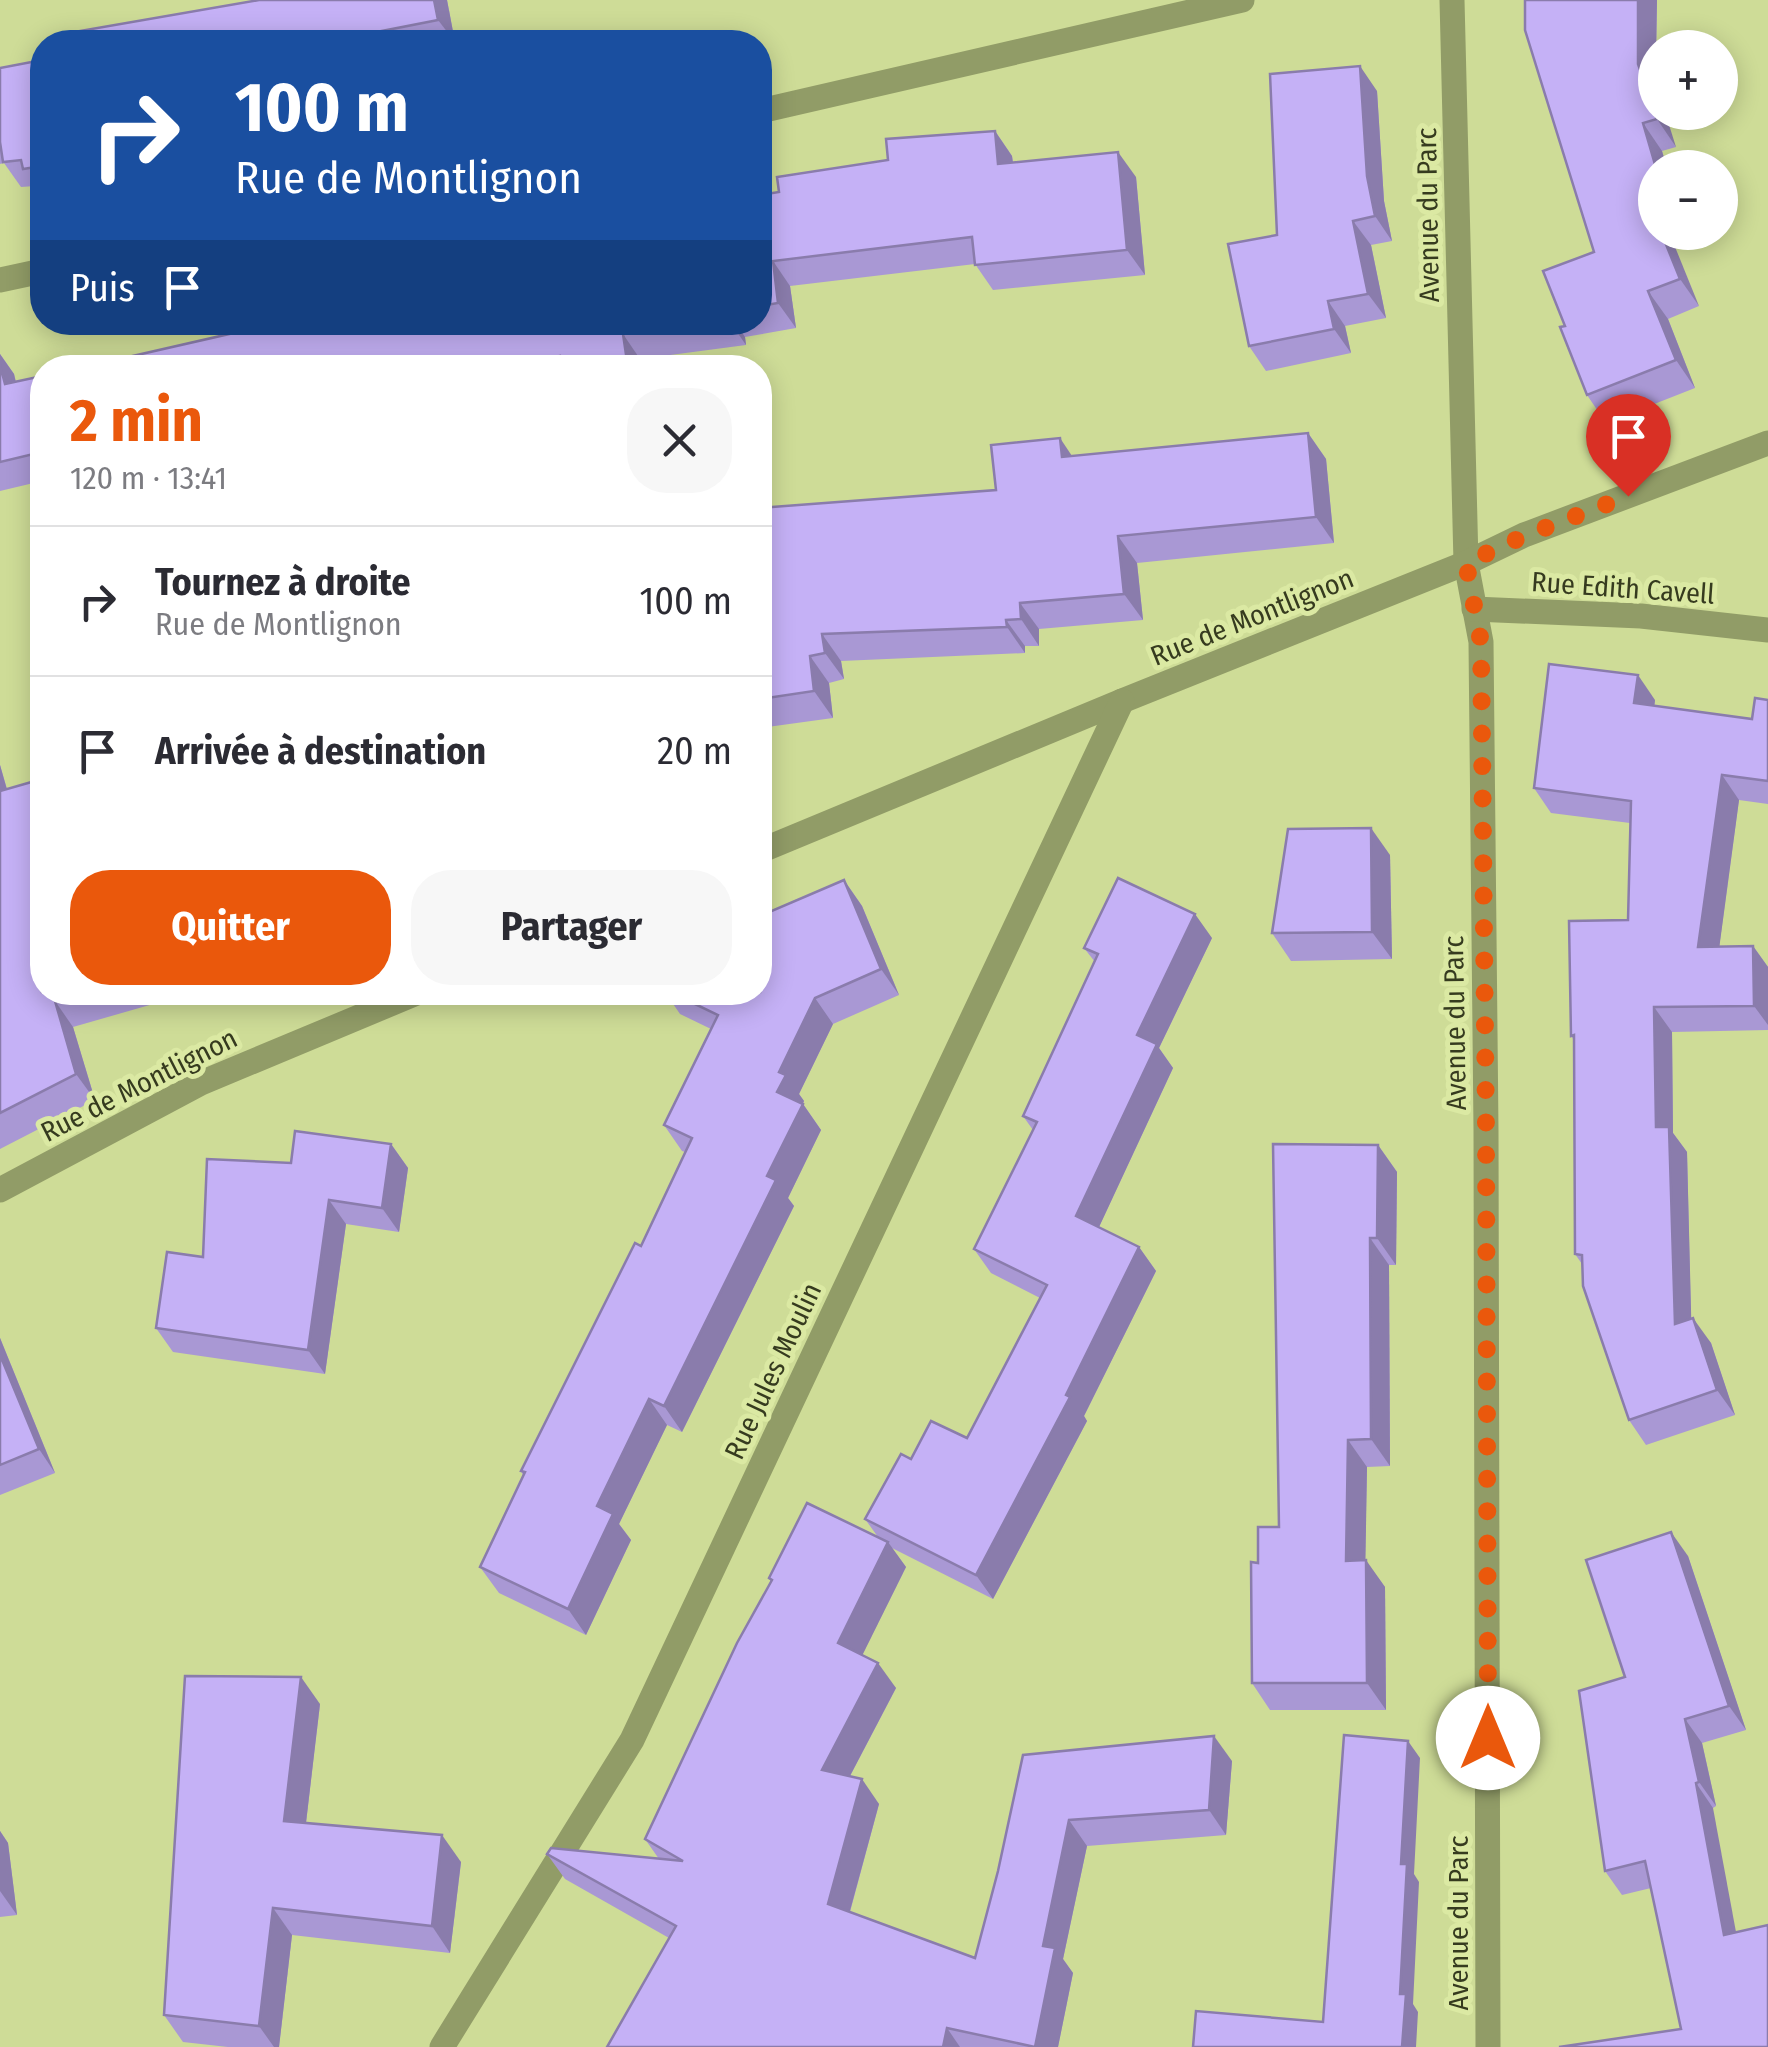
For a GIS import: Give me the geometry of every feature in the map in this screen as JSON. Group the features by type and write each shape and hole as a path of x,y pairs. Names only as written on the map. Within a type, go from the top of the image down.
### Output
{"street":[{"path":"772,108 1242,0"},
{"name":"Avenue du Parc","path":"1452,0 1466,563 1481,642 1488,2047"},
{"path":"0,280 30,274"},
{"name":"Rue de Montlignon","path":"772,846 1524,536 1768,443"},
{"name":"Rue Edith Cavell","path":"1474,609 1640,616 1768,630"},
{"name":"Rue Jules Moulin","path":"442,2047 632,1740 1122,701"},
{"name":"Rue de Montlignon","path":"0,1190 202,1082 387,1005"}],"building":[{"path":"259,0 434,0 438,20 387,30 86,30"},
{"path":"1525,0 1638,0 1638,130 1645,130 1651,150 1638,150 1638,250 1668,250 1680,279 1648,291 1676,360 1587,395 1543,271 1594,252 1525,30"},
{"path":"30,62 30,168 23,169 21,160 3,162 0,68"},
{"path":"1360,66 1367,176 1375,216 1353,221 1368,294 1328,301 1334,329 1249,346 1228,244 1277,235 1270,74"},
{"path":"995,131 998,164 1118,152 1127,250 975,265 972,237 773,261 778,303 772,304 772,193 779,192 777,177 888,160 886,139"},
{"path":"225,335 623,335 626,355 137,355"},
{"path":"0,365 5,384 30,379 30,455 0,462"},
{"path":"1308,433 1316,517 1118,536 1124,594 1020,603 1021,619 1006,620 1007,627 822,634 825,653 810,656 814,691 772,697 772,507 996,490 991,445 1060,438 1062,457"},
{"path":"1549,664 1638,675 1634,703 1752,719 1755,698 1768,700 1768,781 1722,775 1698,947 1753,946 1754,1006 1654,1007 1656,1127 1669,1127 1675,1324 1693,1318 1717,1390 1629,1420 1583,1286 1582,1255 1575,1254 1569,921 1628,920 1631,801 1534,788"},
{"path":"30,782 30,1005 56,1005 76,1074 0,1113 0,791"},
{"path":"1371,828 1372,932 1272,933 1288,829"},
{"path":"1118,878 1195,914 1137,1035 1157,1044 1076,1216 1139,1247 1066,1395 1070,1397 976,1575 865,1519 901,1454 911,1459 931,1421 967,1438 1047,1285 974,1249 1037,1122 1023,1116 1098,954 1084,948"},
{"path":"844,880 881,969 815,998 779,1072 786,1075 777,1092 803,1104 767,1176 776,1180 664,1406 649,1399 597,1506 613,1514 568,1609 480,1567 525,1472 521,1471 635,1243 641,1246 692,1138 664,1125 718,1015 697,1005 772,1005 772,911"},
{"path":"295,1131 391,1144 382,1208 329,1200 308,1350 156,1328 167,1252 203,1257 207,1159 291,1163"},
{"path":"1273,1144 1378,1145 1377,1238 1370,1238 1371,1439 1348,1440 1346,1561 1366,1560 1367,1683 1252,1683 1251,1562 1258,1563 1258,1527 1279,1527"},
{"path":"0,1355 39,1449 0,1465"},
{"path":"807,1503 888,1542 838,1643 878,1663 822,1770 862,1779 828,1904 975,1958 1023,1755 1214,1736 1209,1810 1069,1820 1043,1946 1055,1948 1035,2047 947,2028 943,2047 607,2047 676,1926 547,1854 551,1848 683,1861 645,1839"},
{"path":"1671,1532 1729,1706 1685,1719 1724,1935 1768,1925 1768,2047 1559,2047 1681,2029 1645,1861 1605,1871 1579,1691 1625,1677 1586,1560"},
{"path":"185,1676 301,1677 284,1821 442,1835 432,1926 273,1908 259,2026 164,2015"},
{"path":"1344,1735 1408,1741 1401,1864 1407,1864 1400,1994 1406,1994 1402,2047 1193,2047 1196,2011 1323,2022"}],"route":[{"path":"1488,1738 1481,642 1466,563 1628,496"}]}
